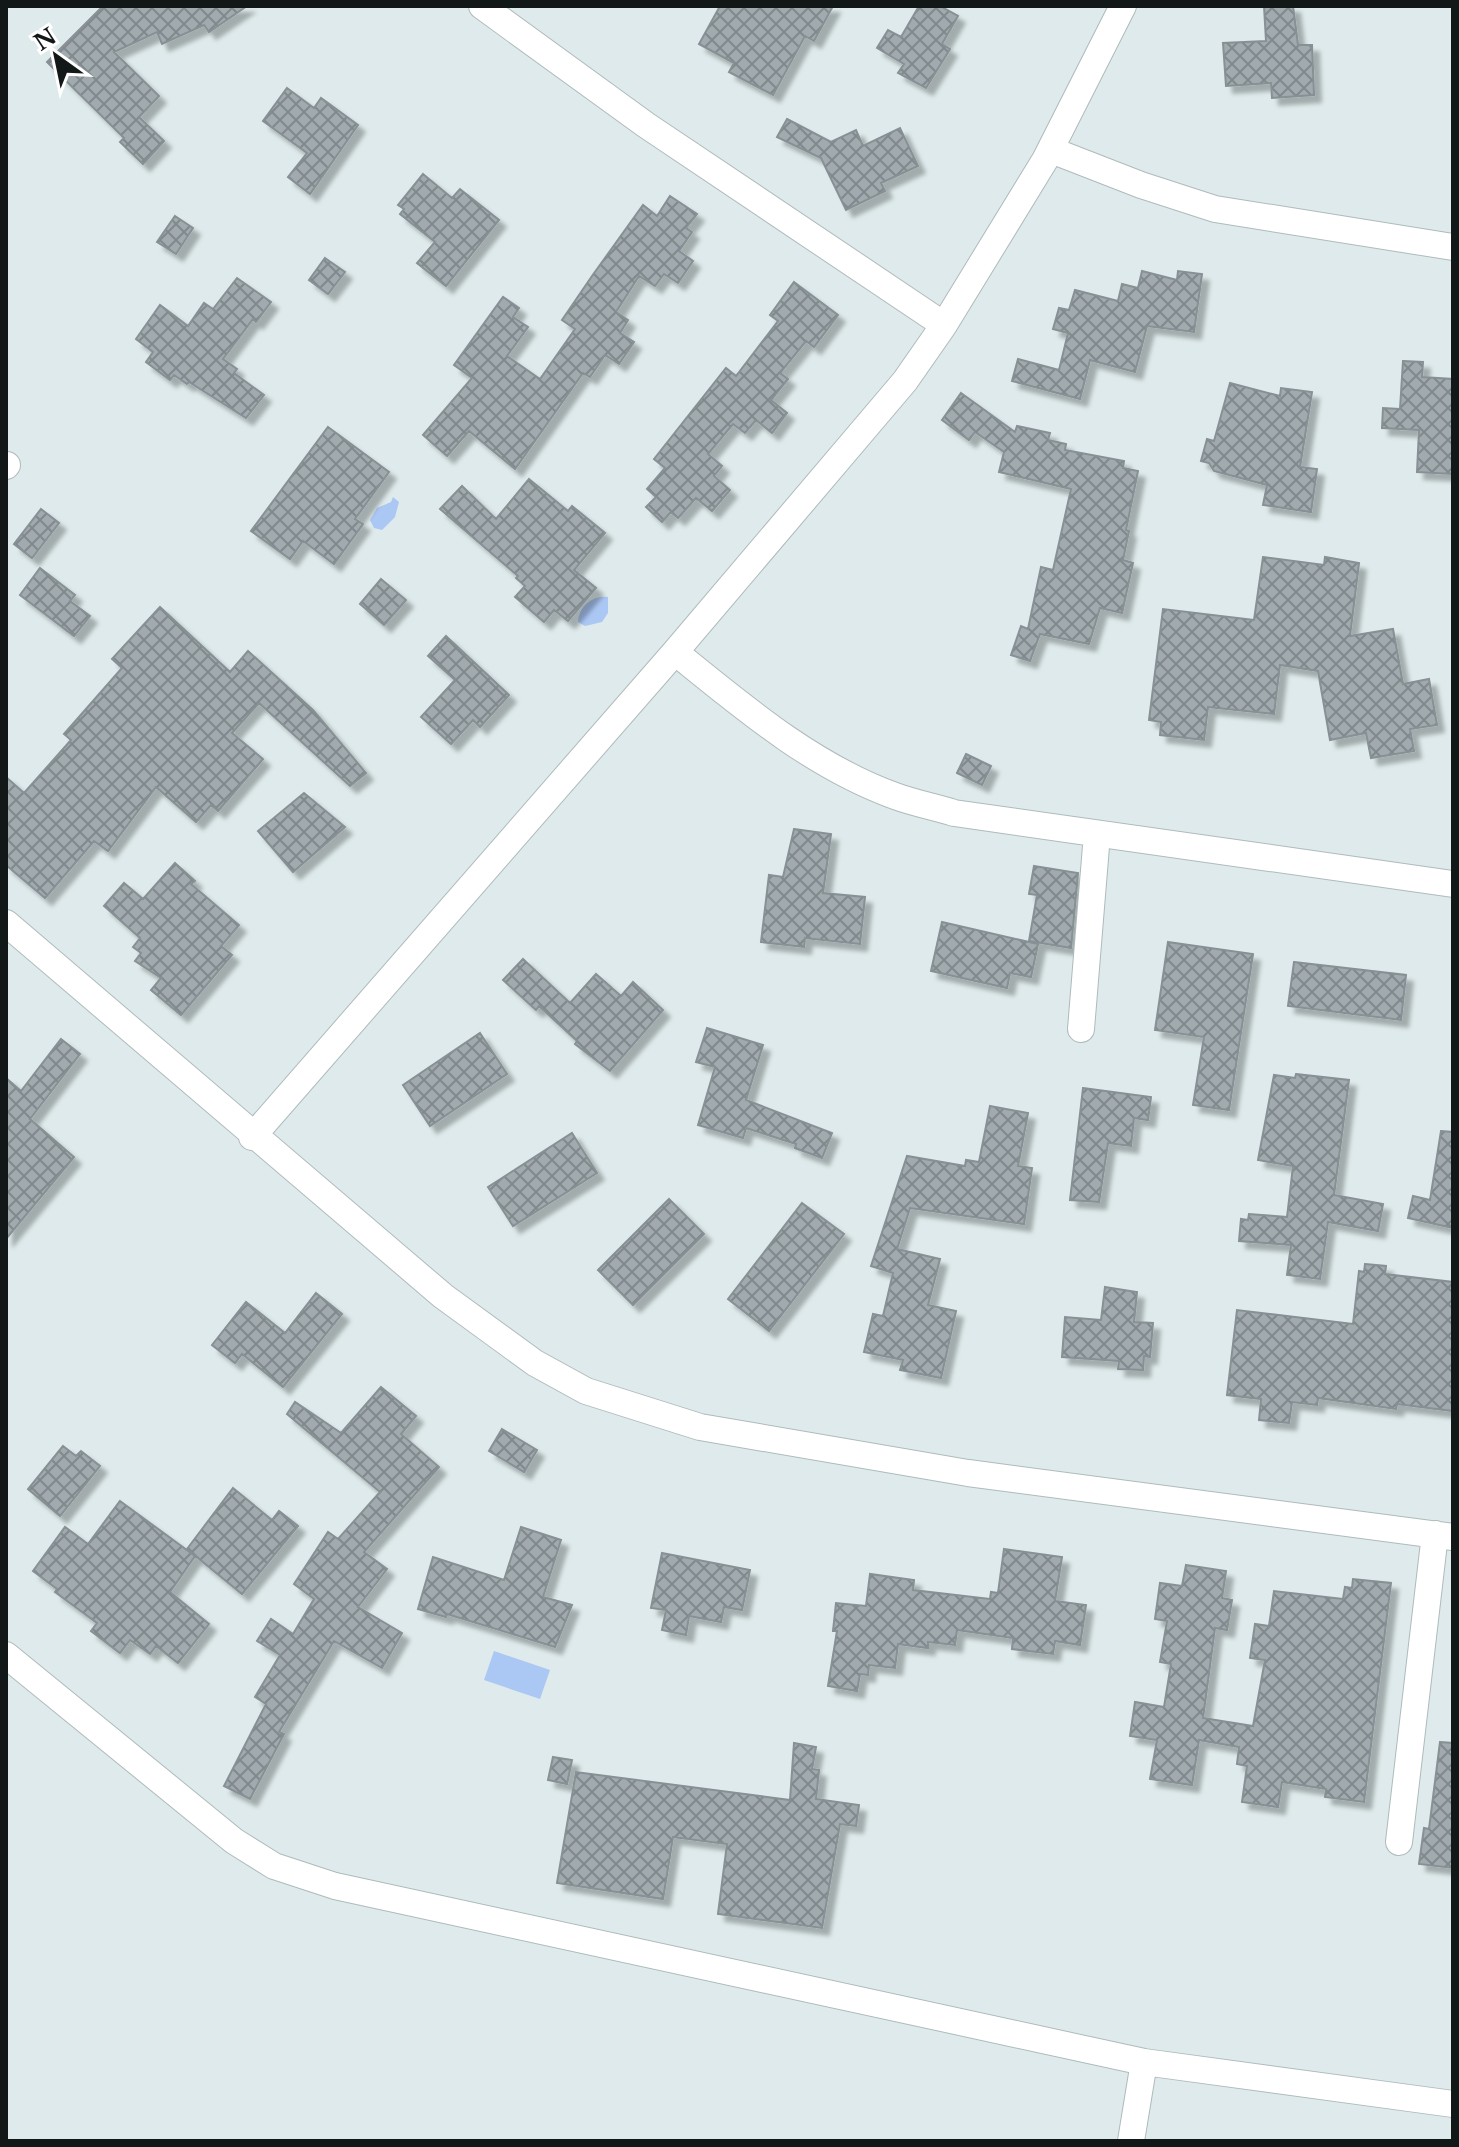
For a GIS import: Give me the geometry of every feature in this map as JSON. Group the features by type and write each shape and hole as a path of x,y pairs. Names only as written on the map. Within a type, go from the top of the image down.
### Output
{"street":[{"path":"482,6 646,125 944,325"},
{"path":"252,1137 877,416 944,325 1051,150 1123,6"},
{"path":"1051,150 1141,185 1215,209 1453,247"},
{"path":"675,652 747,711 824,763 896,797 954,813 1453,884"},
{"path":"1081,1029 1097,834"},
{"path":"6,923 252,1137 443,1296 535,1363 586,1391 700,1427 954,1470 1444,1536 1399,1842"},
{"path":"6,1655 234,1841 274,1866 335,1886 1144,2062 1453,2104"},
{"path":"1131,2141 1144,2062"}],"water":[{"path":"393,497 399,502 395,517 382,530 374,528 370,520 377,508 391,502"},
{"path":"608,597 608,613 602,622 585,626 578,622 581,611 588,603"},
{"path":"494,1651 550,1670 540,1699 484,1680"}],"building":[{"path":"103,6 247,6 209,32 204,25 162,44 157,32 114,52 159,96 139,117 164,141 143,164 120,142 124,138 47,62"},
{"path":"720,6 833,6 814,41 805,36 773,95 729,72 734,63 699,44"},
{"path":"919,6 940,6 958,16 942,44 950,49 926,88 898,73 904,64 877,48 888,30 901,37"},
{"path":"1264,6 1293,6 1298,45 1312,45 1314,95 1272,98 1271,83 1226,86 1223,43 1266,41"},
{"path":"287,88 314,108 321,98 358,125 310,194 288,177 307,153 263,121"},
{"path":"787,119 831,142 856,130 863,146 900,128 918,166 881,183 885,191 846,210 821,158 777,137"},
{"path":"423,174 452,198 460,189 499,220 446,286 417,263 435,242 400,214 404,209 398,205"},
{"path":"670,196 697,214 686,228 692,232 679,251 693,261 678,283 664,274 655,286 639,276 616,312 628,320 620,333 634,342 619,364 605,355 590,377 583,373 515,469 469,431 447,456 423,435 472,378 454,365 503,297 519,308 513,317 528,327 507,356 540,379 575,329 562,320 592,276 643,205 657,216"},
{"path":"175,216 193,228 176,254 157,242"},
{"path":"325,258 345,272 328,294 309,280"},
{"path":"1142,271 1177,280 1178,271 1202,274 1194,332 1147,326 1135,372 1090,360 1080,399 1012,381 1018,359 1059,370 1068,333 1053,329 1059,308 1069,310 1075,290 1118,301 1122,284 1138,288"},
{"path":"237,278 271,302 256,322 253,319 223,359 237,369 234,373 264,395 246,418 189,382 187,384 174,375 170,380 146,362 153,352 136,339 160,305 188,326 204,303 213,309"},
{"path":"794,282 838,315 814,347 806,341 780,373 788,379 771,400 787,413 772,433 756,420 745,433 733,424 708,454 722,466 714,476 730,490 712,511 696,498 678,518 671,512 662,522 646,507 656,497 647,489 665,468 654,459 726,368 736,376 778,321 770,315"},
{"path":"1403,361 1423,362 1422,377 1453,379 1453,474 1417,472 1419,430 1382,428 1383,408 1400,409"},
{"path":"1230,383 1280,396 1281,388 1312,392 1300,467 1317,469 1311,512 1263,505 1267,485 1214,471 1209,463 1201,461 1207,439 1214,441"},
{"path":"961,393 1015,432 1017,426 1050,433 1048,440 1066,444 1065,450 1124,461 1123,468 1138,471 1123,560 1133,563 1122,613 1100,608 1089,644 1040,634 1030,661 1011,655 1021,626 1028,629 1041,567 1053,570 1071,489 999,472 1004,452 975,432 969,440 942,420"},
{"path":"328,427 389,472 355,519 363,524 334,564 303,541 290,559 251,531"},
{"path":"529,479 568,511 572,506 605,533 574,570 596,588 568,621 554,610 544,622 515,597 525,586 516,578 518,576 440,509 462,486 496,519"},
{"path":"41,509 59,523 32,558 14,544"},
{"path":"1263,557 1324,565 1325,557 1359,563 1350,636 1393,629 1403,684 1429,679 1437,725 1410,729 1414,751 1371,758 1366,733 1330,740 1318,671 1280,665 1274,714 1208,707 1204,740 1160,735 1161,722 1149,720 1163,609 1254,620"},
{"path":"40,568 75,595 70,601 90,616 74,636 20,595"},
{"path":"381,579 406,600 384,625 360,604"},
{"path":"160,607 230,672 248,651 313,710 366,773 350,786 259,703 232,733 263,759 218,811 211,805 196,822 156,787 108,851 94,841 45,898 6,865 6,777 24,793 71,740 64,734 122,668 112,659"},
{"path":"446,636 509,695 480,727 473,720 451,744 421,717 455,680 428,656"},
{"path":"966,754 991,766 982,785 957,773"},
{"path":"304,793 345,827 293,872 258,831"},
{"path":"794,829 831,834 823,893 865,897 860,944 805,938 804,947 761,942 769,875 783,877"},
{"path":"175,863 195,881 191,884 239,925 221,946 232,955 181,1015 151,990 161,978 135,961 141,953 133,947 140,938 104,906 124,883 143,899"},
{"path":"1034,866 1078,873 1071,948 1029,941 1037,895 1029,894"},
{"path":"942,922 1038,944 1031,977 1010,973 1007,988 931,971"},
{"path":"1168,942 1253,954 1229,1110 1193,1105 1204,1037 1155,1030"},
{"path":"523,959 570,1003 596,974 621,996 633,982 663,1010 610,1071 575,1044 577,1041 539,1006 536,1010 503,980"},
{"path":"1294,962 1406,975 1401,1020 1288,1006"},
{"path":"707,1028 763,1045 746,1100 832,1133 822,1158 795,1148 796,1144 746,1128 743,1138 698,1125 715,1067 696,1062"},
{"path":"480,1033 507,1074 430,1126 403,1085"},
{"path":"61,1039 80,1054 30,1119 74,1157 6,1239 6,1078 21,1091"},
{"path":"1296,1074 1349,1080 1334,1195 1383,1204 1378,1231 1328,1222 1320,1279 1287,1275 1291,1245 1239,1241 1241,1219 1248,1220 1249,1214 1287,1217 1293,1166 1258,1160 1274,1075 1295,1078"},
{"path":"1083,1088 1151,1097 1148,1120 1134,1118 1131,1146 1108,1143 1099,1202 1070,1200"},
{"path":"990,1106 1028,1113 1018,1166 1032,1168 1024,1224 910,1208 897,1249 940,1259 928,1305 956,1311 941,1378 900,1370 903,1360 864,1352 873,1314 883,1316 893,1273 871,1266 907,1156 965,1166 966,1160 979,1162"},
{"path":"1441,1131 1453,1132 1453,1228 1408,1218 1413,1196 1430,1200"},
{"path":"572,1133 597,1173 513,1226 488,1187"},
{"path":"669,1199 704,1234 633,1305 598,1270"},
{"path":"802,1203 844,1234 769,1331 728,1299"},
{"path":"1365,1264 1386,1266 1385,1274 1453,1282 1453,1411 1397,1404 1396,1409 1318,1398 1317,1405 1292,1402 1289,1423 1259,1420 1261,1399 1227,1395 1237,1310 1353,1324 1359,1271 1364,1272"},
{"path":"1105,1287 1137,1292 1134,1322 1153,1323 1150,1357 1144,1356 1143,1370 1118,1369 1119,1361 1062,1357 1065,1317 1101,1320"},
{"path":"316,1293 342,1314 283,1387 242,1354 235,1363 212,1345 246,1302 285,1333"},
{"path":"381,1387 416,1416 401,1434 439,1467 364,1552 387,1569 358,1607 402,1633 382,1668 334,1641 279,1732 284,1734 250,1799 224,1786 266,1704 255,1697 280,1655 257,1641 271,1619 293,1634 314,1599 294,1584 328,1532 338,1539 380,1492 287,1414 295,1402 341,1433"},
{"path":"502,1429 537,1450 524,1472 489,1451"},
{"path":"63,1446 76,1456 81,1451 100,1466 60,1516 28,1489"},
{"path":"233,1488 272,1520 279,1511 298,1526 242,1594 187,1549"},
{"path":"120,1501 195,1556 170,1592 209,1624 178,1663 156,1646 150,1654 130,1640 120,1653 91,1631 97,1623 55,1592 57,1589 33,1571 65,1527 88,1544"},
{"path":"521,1527 561,1540 543,1597 572,1605 555,1647 447,1614 446,1617 418,1609 433,1557 504,1580"},
{"path":"1004,1549 1062,1557 1055,1601 1086,1605 1080,1645 1055,1641 1053,1654 1012,1649 1013,1638 957,1630 955,1645 928,1642 928,1648 898,1644 895,1668 869,1665 868,1675 860,1674 857,1691 828,1686 837,1631 833,1631 836,1603 866,1606 870,1574 914,1580 913,1590 990,1599 991,1592 998,1593"},
{"path":"662,1553 750,1570 742,1610 724,1607 721,1622 689,1616 686,1635 662,1630 666,1610 651,1608"},
{"path":"1186,1565 1226,1571 1222,1598 1232,1600 1227,1630 1215,1628 1203,1718 1253,1726 1265,1660 1250,1658 1255,1624 1269,1626 1274,1591 1343,1599 1345,1587 1352,1588 1353,1579 1391,1583 1364,1802 1325,1797 1326,1789 1282,1782 1278,1807 1242,1802 1247,1766 1237,1764 1239,1747 1199,1740 1192,1785 1150,1779 1157,1740 1130,1736 1135,1702 1164,1707 1171,1664 1160,1662 1167,1621 1155,1619 1160,1583 1182,1586"},
{"path":"1440,1742 1453,1743 1453,1868 1419,1864 1424,1828 1429,1829"},
{"path":"794,1743 816,1747 812,1769 819,1770 816,1799 859,1805 856,1826 840,1824 822,1928 718,1914 727,1844 673,1837 663,1899 557,1883 576,1772 790,1800"},
{"path":"553,1757 572,1760 567,1784 548,1780"}]}
